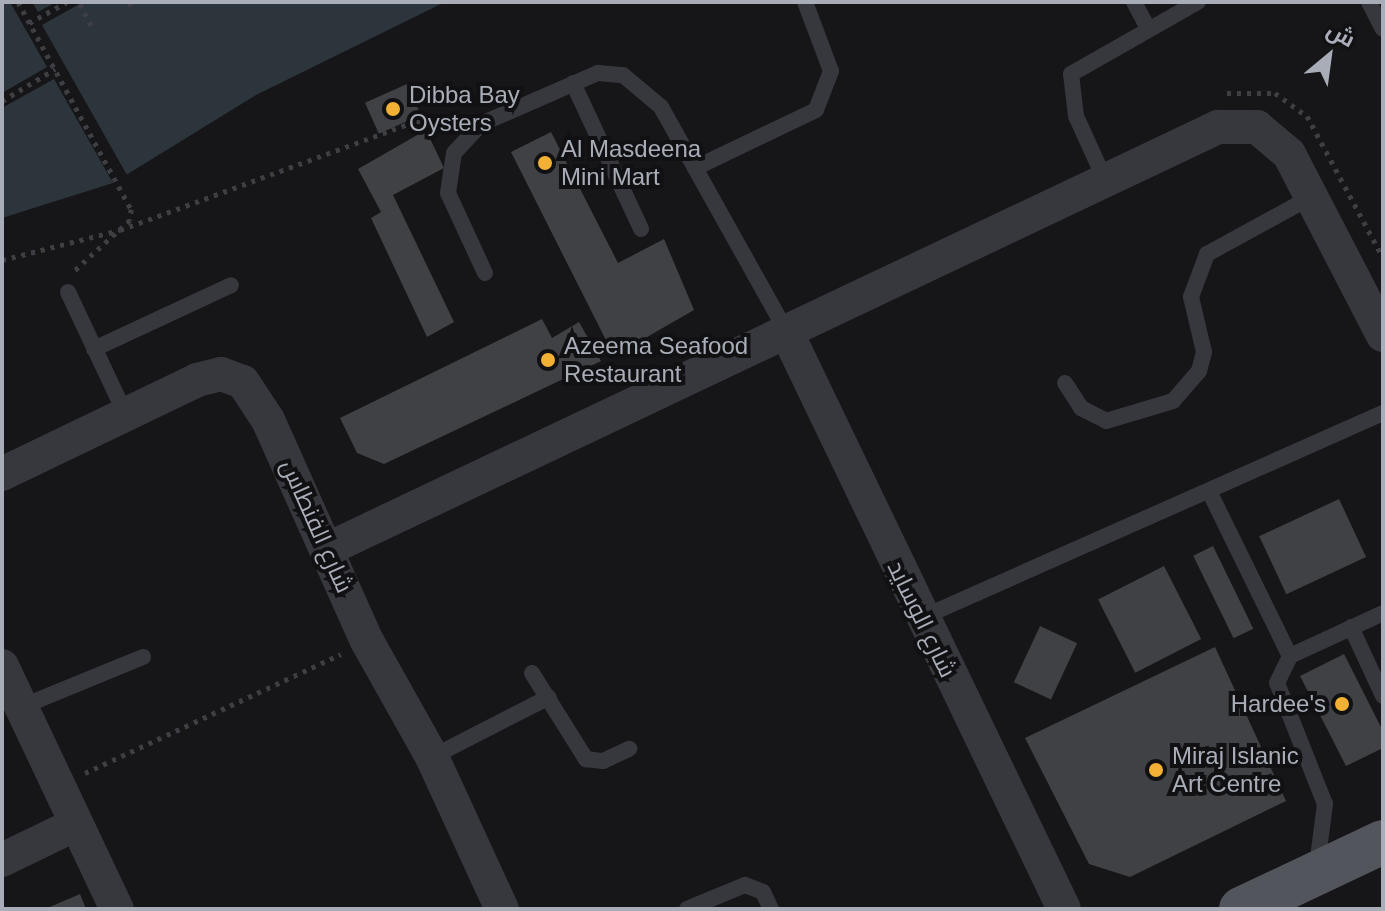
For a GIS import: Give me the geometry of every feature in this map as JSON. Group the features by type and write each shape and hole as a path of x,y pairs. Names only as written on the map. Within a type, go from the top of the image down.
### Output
{"main road":[{"path":"1241,909 1382,841"}],"street":[{"path":"330,548 1105,180 1237,124 1275,138 1311,197 1383,335"},
{"name":"شارع الوسايد","path":"786,331 1061,908"},
{"name":"شارع الفنطاس","path":"2,474 197,380 221,374 243,382 330,548 367,641 432,757 502,909"},
{"path":"2,666 117,909"},
{"path":"2,860 76,824"}],"lane":[{"path":"695,168 816,110 831,71 805,2"},
{"path":"1134,2 1148,28"},
{"path":"1105,180 1076,116 1071,74 1198,2"},
{"path":"1369,2 1383,29"},
{"path":"485,273 448,193 454,153 481,124 598,73 645,87 695,168 786,331"},
{"path":"573,83 641,229"},
{"path":"1065,383 1081,408 1106,421 1173,401 1199,371 1204,352 1191,297 1207,254 1311,197"},
{"path":"94,349 231,285"},
{"path":"68,292 126,415"},
{"path":"921,618 1210,493 1383,413"},
{"path":"1210,493 1290,656 1279,697 1326,819 1314,875"},
{"path":"1290,656 1383,613"},
{"path":"1351,627 1383,696"},
{"path":"21,707 143,657"},
{"path":"532,673 586,759 603,761 629,749"},
{"path":"432,757 549,697"},
{"path":"687,909 745,885 763,892 771,909"}],"path":[{"path":"18,2 131,209 120,230 73,272 68,292"},
{"path":"29,23 67,2"},
{"path":"80,4 93,29"},
{"path":"2,101 55,69"},
{"path":"1218,96 1275,93 1307,116 1383,258"},
{"path":"2,260 120,230 416,121 481,124"},
{"path":"59,785 367,641"}],"shaded area":[{"path":"2,2 445,2 256,95 113,183 2,218"}],"pier":[{"path":"10,2 32,2 38,12 56,2 83,2 42,25 127,175 113,183 54,79 2,108 2,93 47,67"}],"building":[{"name":"Dibba Bay Oysters","path":"407,84 421,115 379,134 365,103"},
{"path":"426,130 444,168 393,195 454,322 427,337 371,218 381,212 358,169"},
{"path":"551,132 618,263 664,239 694,310 614,356 511,152"},
{"path":"542,319 552,338 579,322 601,361 384,464 357,453 340,418"},
{"path":"1339,499 1366,557 1286,594 1259,536"},
{"path":"1213,546 1253,629 1234,638 1193,556"},
{"path":"1164,566 1201,639 1135,673 1098,600"},
{"path":"1040,626 1077,643 1051,700 1014,682"},
{"name":"Miraj Islanic Art Centre","path":"1215,647 1286,801 1130,877 1089,864 1025,738"},
{"name":"Hardee's","path":"1344,654 1383,731 1383,748 1346,766 1300,676"},
{"path":"80,894 86,909 45,909"}],"place":[{"name":"Dibba Bay Oysters","path":"393,109"},
{"name":"Al Masdeena Mini Mart","path":"545,163"},
{"name":"Azeema Seafood Restaurant","path":"548,360"},
{"name":"Hardee's","path":"1342,704"},
{"name":"Miraj Islanic Art Centre","path":"1156,770"}]}
